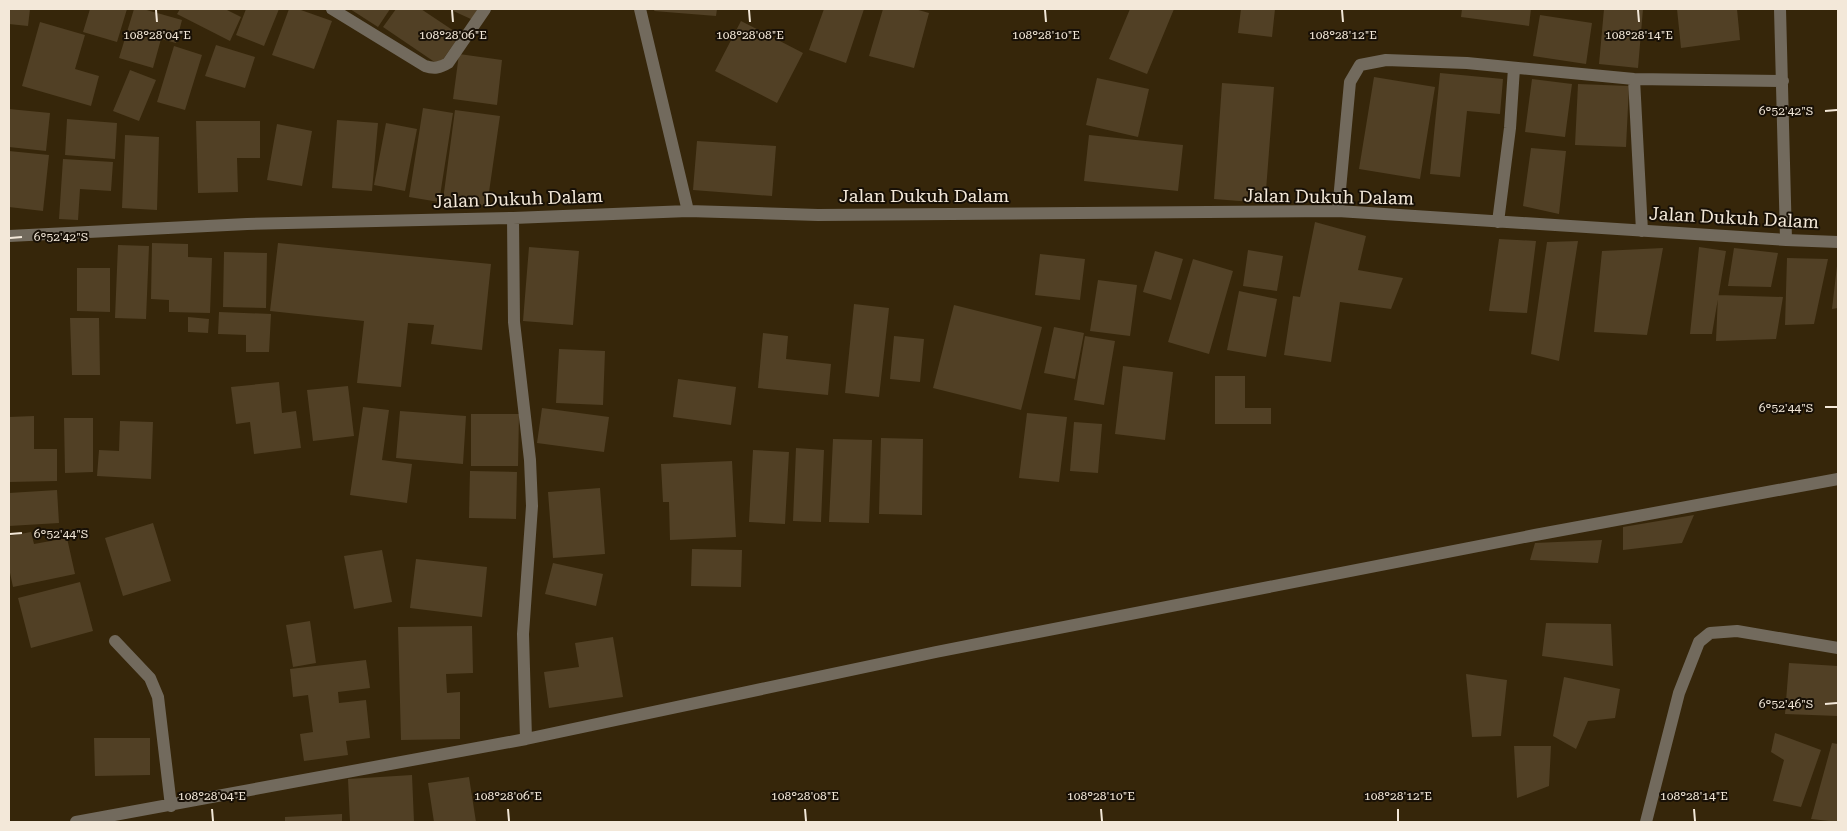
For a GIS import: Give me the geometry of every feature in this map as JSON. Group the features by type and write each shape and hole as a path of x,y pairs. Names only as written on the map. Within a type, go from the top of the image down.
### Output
{"street":[{"path":"332,9 432,69 440,68 448,63 485,9"},
{"path":"640,9 688,212"},
{"path":"1780,9 1786,240"},
{"path":"1338,211 1350,82 1360,65 1386,60 1467,63 1634,79 1783,82"},
{"path":"1498,222 1510,128 1514,68"},
{"path":"1634,79 1642,231"},
{"name":"Jalan Dukuh Dalam","path":"9,236 247,224 688,212 818,215 1338,211 1838,242"},
{"path":"513,218 514,322 530,460 532,506 523,634 526,739"},
{"path":"76,822 93,821 526,739 936,652 1545,533 1838,479"},
{"path":"1646,822 1679,693 1699,642 1710,633 1737,631 1838,648"},
{"path":"115,641 150,678 158,696 170,806"}],"building":[{"path":"9,9 30,9 28,26 9,24"},
{"path":"90,9 127,9 117,42 83,32"},
{"path":"134,9 143,9 182,20 176,43 161,39 153,68 119,58"},
{"path":"180,9 225,9 241,17 230,41 177,14"},
{"path":"246,9 279,9 264,46 236,35"},
{"path":"289,9 298,9 332,21 314,69 272,55"},
{"path":"350,9 390,9 378,27"},
{"path":"396,9 421,9 460,35 439,65 383,27"},
{"path":"449,9 478,9 473,20"},
{"path":"655,9 717,9 716,16 654,11"},
{"path":"824,9 864,9 846,63 809,50"},
{"path":"883,9 915,9 929,13 914,68 869,56"},
{"path":"1130,9 1174,9 1147,74 1109,59"},
{"path":"1241,9 1275,9 1272,37 1238,33"},
{"path":"1462,9 1531,9 1529,26 1461,17"},
{"path":"1604,9 1643,9 1638,68 1599,64"},
{"path":"1677,9 1737,9 1740,40 1681,48"},
{"path":"1540,15 1592,23 1586,64 1533,56"},
{"path":"741,21 803,53 777,103 715,71"},
{"path":"40,22 85,35 75,69 99,76 91,106 22,86"},
{"path":"216,45 255,57 245,88 205,76"},
{"path":"174,46 202,55 185,110 157,102"},
{"path":"459,54 502,60 497,105 453,99"},
{"path":"130,70 156,80 139,121 113,111"},
{"path":"1440,73 1503,79 1500,114 1467,111 1460,177 1430,174"},
{"path":"1374,77 1435,87 1420,179 1359,169"},
{"path":"1097,78 1149,89 1138,137 1086,125"},
{"path":"1532,79 1572,84 1565,137 1525,132"},
{"path":"1222,83 1274,87 1265,203 1214,199"},
{"path":"1578,84 1629,86 1626,147 1575,145"},
{"path":"423,108 453,113 439,202 409,197"},
{"path":"9,109 50,113 46,151 9,147"},
{"path":"455,110 500,116 487,206 443,200"},
{"path":"67,119 117,123 115,159 65,155"},
{"path":"337,120 378,123 372,191 332,188"},
{"path":"196,121 260,121 260,158 237,158 238,192 198,193"},
{"path":"386,123 417,129 405,191 374,185"},
{"path":"277,124 312,131 302,186 267,180"},
{"path":"125,135 159,137 157,210 122,208"},
{"path":"1089,135 1183,145 1178,191 1084,181"},
{"path":"697,141 776,146 772,196 693,190"},
{"path":"1531,148 1566,151 1559,214 1523,206"},
{"path":"9,151 49,155 43,211 9,207"},
{"path":"63,159 113,162 111,191 80,189 78,220 59,219"},
{"path":"1315,222 1366,236 1358,270 1403,278 1391,309 1340,302 1331,362 1284,355 1293,296 1300,297"},
{"path":"1499,239 1536,241 1527,313 1489,311"},
{"path":"1578,241 1559,361 1531,354 1547,242"},
{"path":"152,243 188,244 188,257 212,258 210,313 169,312 169,300 151,299"},
{"path":"278,243 491,264 482,350 431,344 434,325 408,323 401,387 357,383 364,321 270,311"},
{"path":"118,245 149,246 146,319 115,318"},
{"path":"529,247 579,251 573,325 523,321"},
{"path":"1699,247 1726,251 1712,334 1690,334"},
{"path":"1663,248 1647,335 1594,332 1602,251"},
{"path":"1734,248 1778,253 1771,287 1728,286"},
{"path":"1248,250 1283,256 1277,291 1243,286"},
{"path":"1155,251 1183,259 1171,300 1143,292"},
{"path":"224,252 267,253 266,308 223,307"},
{"path":"1040,254 1085,259 1080,300 1035,295"},
{"path":"1787,258 1828,259 1814,324 1785,325"},
{"path":"1193,259 1233,271 1209,354 1168,342"},
{"path":"1837,266 1838,308 1832,309"},
{"path":"77,268 110,268 110,312 77,311"},
{"path":"1098,280 1137,285 1130,336 1090,331"},
{"path":"1239,291 1277,299 1266,357 1227,350"},
{"path":"1718,295 1783,297 1776,339 1716,341"},
{"path":"854,304 889,308 879,397 845,393"},
{"path":"954,305 1042,327 1021,410 933,388"},
{"path":"219,312 271,314 269,352 246,352 246,335 218,334"},
{"path":"188,317 209,319 208,333 188,332"},
{"path":"70,318 99,318 100,375 72,375"},
{"path":"1054,327 1084,333 1075,379 1044,373"},
{"path":"763,333 788,336 786,359 831,364 828,395 758,388"},
{"path":"894,336 924,339 920,382 890,379"},
{"path":"1085,336 1115,341 1104,405 1074,400"},
{"path":"559,349 605,351 603,405 556,403"},
{"path":"1123,366 1173,372 1165,440 1115,434"},
{"path":"1215,376 1245,376 1245,408 1271,408 1271,424 1215,424"},
{"path":"678,379 736,387 731,425 673,417"},
{"path":"279,382 282,413 296,411 301,448 254,454 250,422 236,424 231,387"},
{"path":"348,386 354,436 313,441 307,390"},
{"path":"363,407 389,410 382,460 412,464 407,503 350,495"},
{"path":"542,408 609,417 604,452 537,443"},
{"path":"400,411 466,416 463,464 396,458"},
{"path":"1027,413 1067,417 1059,482 1019,478"},
{"path":"471,414 519,414 518,466 471,466"},
{"path":"34,416 34,449 57,449 57,481 9,482 9,417"},
{"path":"64,418 93,418 93,472 65,473"},
{"path":"120,421 153,422 151,479 97,476 99,450 119,451"},
{"path":"1074,422 1102,424 1098,473 1070,471"},
{"path":"881,438 923,439 922,515 879,514"},
{"path":"833,439 872,440 869,523 829,522"},
{"path":"796,448 824,450 821,522 793,521"},
{"path":"753,450 789,452 785,524 749,522"},
{"path":"732,461 736,537 670,540 669,502 663,502 661,464"},
{"path":"470,471 517,472 516,519 469,518"},
{"path":"600,488 605,554 553,558 548,492"},
{"path":"57,490 59,523 9,526 9,493"},
{"path":"1694,515 1682,543 1623,550 1623,527"},
{"path":"153,523 171,581 123,596 105,538"},
{"path":"31,532 34,544 67,538 75,574 13,587 9,568 9,536"},
{"path":"1602,540 1598,563 1530,560 1535,543"},
{"path":"692,549 742,550 741,587 691,586"},
{"path":"382,550 392,602 354,609 344,556"},
{"path":"416,559 487,567 482,617 410,608"},
{"path":"553,563 603,574 596,606 545,594"},
{"path":"80,582 93,631 31,648 18,598"},
{"path":"310,621 316,663 293,667 286,625"},
{"path":"1546,623 1611,624 1613,666 1542,656"},
{"path":"472,626 473,673 446,674 447,693 460,692 460,739 401,740 398,627"},
{"path":"613,637 623,697 549,708 544,672 579,667 575,643"},
{"path":"366,660 370,688 338,692 339,703 366,700 370,738 346,741 348,755 304,761 300,734 313,732 308,695 293,697 290,669"},
{"path":"1789,663 1838,666 1838,716 1785,714"},
{"path":"1466,674 1507,680 1501,736 1472,737"},
{"path":"1564,677 1620,689 1615,718 1588,721 1576,749 1553,736"},
{"path":"1775,733 1821,750 1801,807 1773,801 1784,760 1771,752"},
{"path":"94,738 150,738 150,775 95,776"},
{"path":"1832,743 1838,744 1838,822 1811,819"},
{"path":"1514,746 1551,746 1549,786 1517,798"},
{"path":"412,775 414,822 350,822 348,779"},
{"path":"469,777 476,822 434,822 428,783"},
{"path":"342,814 342,822 285,822 285,817"}]}
